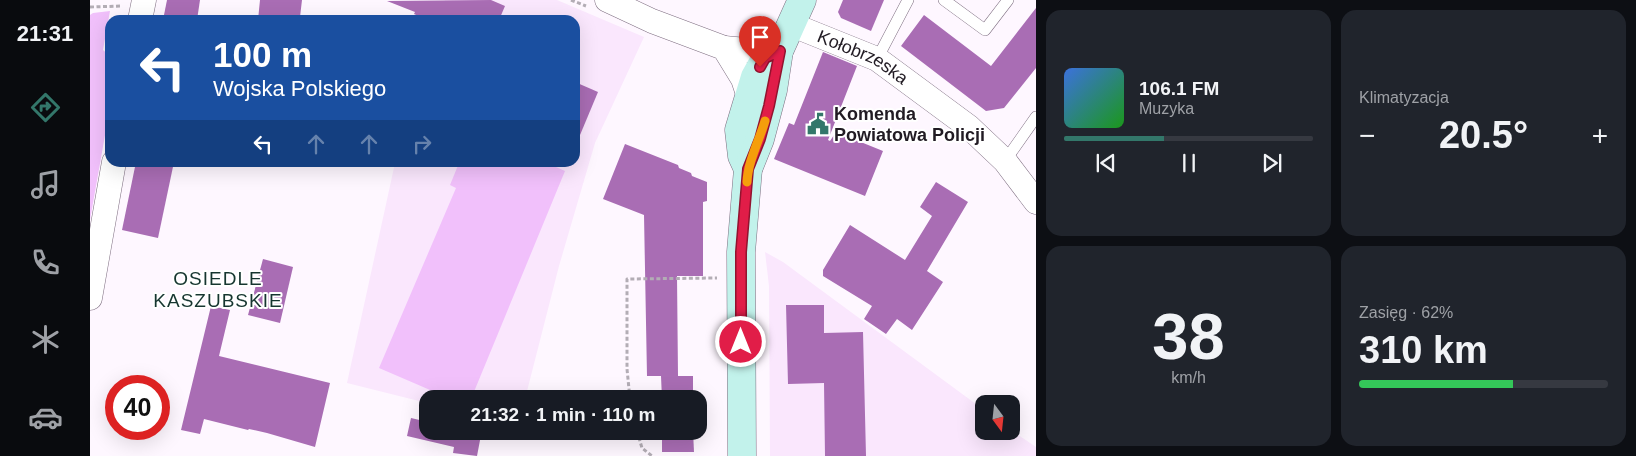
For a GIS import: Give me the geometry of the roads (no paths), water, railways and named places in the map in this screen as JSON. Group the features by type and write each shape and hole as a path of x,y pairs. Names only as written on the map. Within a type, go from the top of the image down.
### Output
{"street":[{"path":"597,4 652,21 724,48 768,52 780,51"},
{"name":"Kołobrzeska","path":"796,12 877,59 969,127 1005,160 1036,202"},
{"path":"742,456 741,252 748,169 760,139 773,90 780,51 796,12"},
{"path":"724,48 744,79 749,97"},
{"path":"748,169 742,156 739,130 755,77 765,58 780,51"},
{"path":"90,298 113,167"}],"lane":[{"path":"877,59 908,0"},
{"path":"944,0 985,30 1008,0"},
{"path":"1005,160 1036,117"}],"place":[{"name":"Komenda Powiatowa Policji","path":"818,124"}],"district":[{"name":"OSIEDLE KASZUBSKIE","path":"218,289"}]}
